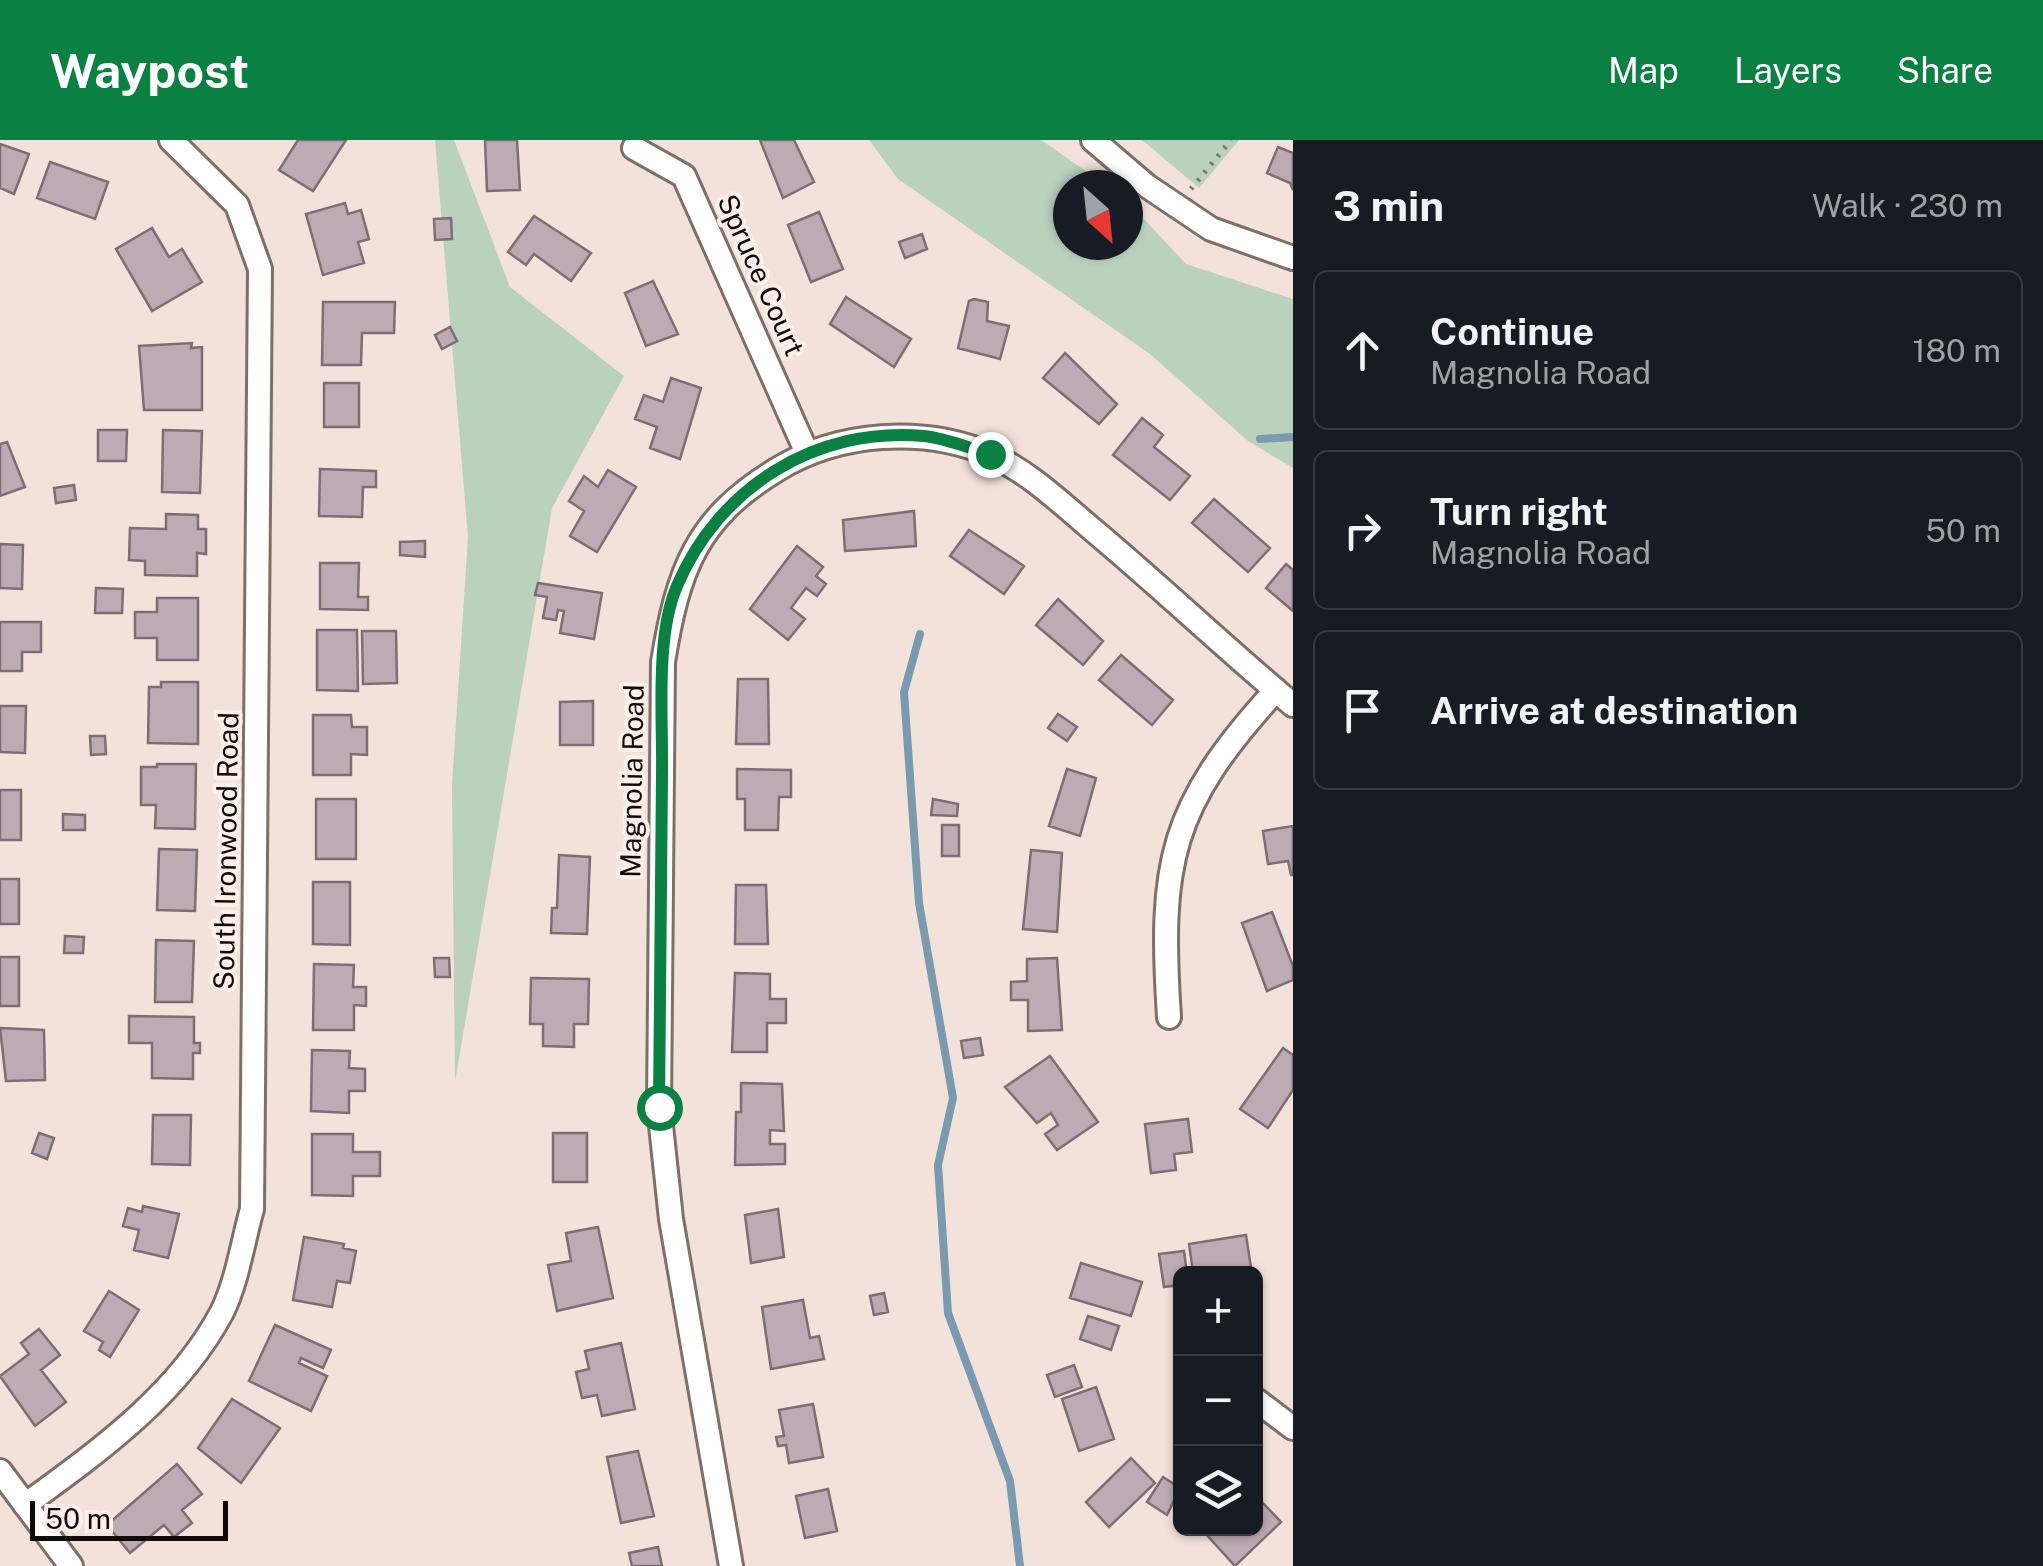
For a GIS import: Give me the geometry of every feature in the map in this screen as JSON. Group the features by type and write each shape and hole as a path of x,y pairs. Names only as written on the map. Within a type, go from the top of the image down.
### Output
{"street":[{"name":"South Ironwood Road","path":"26,1505 90,1458 166,1392 222,1311 252,1209 260,269 237,205 171,140"},
{"path":"1093,140 1148,186 1212,229 1293,258"},
{"name":"Spruce Court","path":"634,148 684,176 806,451"},
{"name":"Magnolia Road","path":"731,1566 670,1219 659,1107 663,662 675,588 710,524 752,484 806,451 852,440 924,436 990,454 1042,486 1284,698"},
{"path":"1168,1017 1165,893 1177,840 1219,758 1284,698"},
{"path":"1263,1405 1293,1428"},
{"path":"0,1472 71,1566"}],"path":[{"path":"1191,189 1230,140"}],"green space":[{"path":"435,140 454,140 510,287 624,376 552,508 455,1082 452,785 468,537"},
{"path":"869,140 1041,140 1084,170 1053,170 1053,260 1143,260 1143,218 1186,264 1293,299 1293,468 1248,441 1150,354 898,179"},
{"path":"1142,140 1239,140 1199,188"}],"building":[{"path":"298,140 346,140 313,191 279,170"},
{"path":"485,140 517,140 520,190 487,191"},
{"path":"760,140 794,140 814,182 783,198"},
{"path":"0,144 29,154 14,194 0,188"},
{"path":"1278,147 1293,153 1293,190 1290,183 1267,173"},
{"path":"50,162 108,182 95,219 37,198"},
{"path":"345,203 348,214 361,210 369,239 358,242 364,263 323,275 306,214"},
{"path":"819,212 843,269 811,282 788,225"},
{"path":"534,216 591,253 571,281 534,254 526,265 508,252"},
{"path":"451,218 452,239 435,240 434,219"},
{"path":"152,228 169,257 182,249 202,282 152,311 116,249"},
{"path":"922,234 927,249 905,258 899,242"},
{"path":"653,281 678,334 646,346 625,293"},
{"path":"846,297 911,339 894,367 830,324"},
{"path":"969,301 988,302 987,321 1009,326 1000,359 958,348"},
{"path":"323,302 395,302 394,333 362,333 361,365 322,365"},
{"path":"450,327 457,341 442,349 435,335"},
{"path":"192,343 191,348 202,347 202,410 144,410 139,346"},
{"path":"1065,353 1117,404 1099,424 1043,378"},
{"path":"671,378 701,388 680,459 650,448 657,427 635,419 644,395 663,402"},
{"path":"324,383 359,383 359,427 324,427"},
{"path":"1142,418 1163,435 1154,447 1190,476 1170,500 1113,455"},
{"path":"98,430 127,430 126,461 98,461"},
{"path":"163,430 202,431 200,493 162,492"},
{"path":"7,442 25,487 0,496 0,444"},
{"path":"320,469 376,471 376,487 363,487 362,517 319,516"},
{"path":"608,470 636,487 597,552 570,536 584,511 569,501 584,476 598,487"},
{"path":"74,485 76,500 56,503 54,488"},
{"path":"1214,499 1270,548 1248,572 1192,523"},
{"path":"914,511 916,546 845,551 843,520"},
{"path":"166,514 198,515 198,529 206,529 206,554 197,553 197,576 145,575 145,561 129,560 130,528 166,529"},
{"path":"969,530 1024,566 1004,594 950,556"},
{"path":"425,541 425,557 400,555 400,542"},
{"path":"0,544 23,545 22,589 0,588"},
{"path":"797,546 823,567 816,576 826,584 817,596 806,588 791,608 805,619 788,640 750,609"},
{"path":"320,563 359,563 358,597 368,597 368,610 320,609"},
{"path":"1286,564 1293,570 1293,611 1266,588"},
{"path":"538,583 602,593 594,639 560,633 564,611 558,610 556,620 543,618 547,597 535,595"},
{"path":"96,588 123,589 122,613 95,613"},
{"path":"157,598 198,598 198,660 157,660 157,638 135,638 135,612 157,612"},
{"path":"1058,599 1103,641 1083,665 1036,625"},
{"path":"0,622 41,622 41,652 22,652 22,671 0,671"},
{"path":"317,630 357,630 358,691 317,690"},
{"path":"362,631 396,631 397,683 363,684"},
{"path":"1121,655 1173,700 1152,725 1099,680"},
{"path":"738,679 768,679 769,744 736,744"},
{"path":"161,682 198,682 198,744 148,743 149,687 161,687"},
{"path":"593,701 593,745 560,745 560,702"},
{"path":"0,706 26,706 25,753 0,752"},
{"path":"1058,714 1077,727 1067,741 1048,728"},
{"path":"313,715 351,715 352,727 367,727 367,755 351,754 351,775 313,775"},
{"path":"90,736 105,736 106,754 91,755"},
{"path":"196,764 195,829 155,828 156,805 141,805 141,767"},
{"path":"737,769 791,770 791,797 779,797 778,830 745,830 745,799 737,799"},
{"path":"1067,769 1096,778 1080,836 1049,826"},
{"path":"0,790 21,790 21,840 0,840"},
{"path":"316,799 356,799 356,859 316,859"},
{"path":"933,799 958,804 957,816 931,815"},
{"path":"63,814 85,815 85,830 63,830"},
{"path":"942,825 959,825 959,856 942,856"},
{"path":"1293,826 1291,875 1288,861 1268,864 1263,831"},
{"path":"159,849 197,850 195,911 157,910"},
{"path":"1031,850 1062,853 1057,932 1023,929"},
{"path":"559,855 590,857 587,934 551,933 552,908 557,908"},
{"path":"0,879 19,879 19,924 0,924"},
{"path":"313,882 350,882 350,945 313,944"},
{"path":"736,885 766,885 768,944 735,944"},
{"path":"1272,912 1293,966 1293,980 1267,991 1242,923"},
{"path":"65,936 84,937 83,953 64,953"},
{"path":"156,940 194,941 192,1002 155,1002"},
{"path":"0,957 19,957 19,1006 0,1006"},
{"path":"434,958 449,958 450,977 435,977"},
{"path":"1057,958 1062,1030 1028,1031 1028,1000 1011,1000 1011,982 1027,981 1027,959"},
{"path":"314,964 354,965 353,987 366,987 366,1006 354,1005 354,1030 313,1030"},
{"path":"735,973 770,974 770,999 786,999 786,1023 767,1023 767,1052 732,1052"},
{"path":"531,978 589,979 588,1024 574,1024 574,1047 543,1046 543,1024 530,1024"},
{"path":"129,1016 194,1017 194,1043 200,1043 200,1053 193,1053 193,1079 152,1078 152,1043 129,1043"},
{"path":"0,1028 44,1030 45,1080 6,1081"},
{"path":"980,1038 983,1055 964,1058 961,1041"},
{"path":"1283,1048 1293,1055 1293,1090 1268,1128 1240,1109"},
{"path":"312,1050 350,1051 349,1068 365,1069 365,1091 349,1091 349,1113 311,1111"},
{"path":"1050,1056 1098,1122 1057,1150 1045,1134 1058,1125 1051,1113 1037,1123 1005,1087"},
{"path":"741,1083 782,1084 784,1131 770,1130 770,1144 785,1144 785,1164 735,1165"},
{"path":"153,1115 191,1115 190,1165 152,1164"},
{"path":"1188,1119 1192,1152 1174,1154 1176,1170 1151,1173 1145,1124"},
{"path":"39,1133 54,1138 47,1159 32,1153"},
{"path":"553,1133 587,1133 587,1182 553,1182"},
{"path":"312,1134 353,1134 353,1152 380,1152 380,1176 353,1176 353,1196 312,1195"},
{"path":"143,1206 179,1214 168,1258 134,1250 139,1230 123,1226 128,1208 142,1212"},
{"path":"778,1209 784,1257 751,1263 745,1215"},
{"path":"598,1227 613,1298 557,1311 548,1265 571,1261 566,1233"},
{"path":"1246,1235 1251,1266 1192,1266 1189,1244"},
{"path":"304,1237 344,1244 343,1248 356,1251 350,1283 337,1281 332,1307 293,1300"},
{"path":"1184,1251 1186,1266 1173,1266 1173,1286 1164,1287 1159,1254"},
{"path":"1081,1263 1142,1282 1131,1316 1070,1298"},
{"path":"109,1291 139,1310 110,1357 99,1350 103,1342 84,1331"},
{"path":"884,1293 888,1312 874,1315 870,1296"},
{"path":"803,1300 810,1338 819,1336 824,1359 771,1369 762,1307"},
{"path":"1088,1316 1119,1326 1111,1350 1080,1339"},
{"path":"275,1325 331,1350 323,1368 301,1358 299,1363 327,1376 311,1411 249,1381"},
{"path":"39,1329 60,1355 41,1370 66,1402 35,1426 0,1376 29,1354 21,1343"},
{"path":"621,1343 635,1409 602,1416 597,1395 582,1398 576,1372 589,1369 585,1351"},
{"path":"1074,1365 1082,1387 1055,1397 1047,1375"},
{"path":"1096,1387 1114,1439 1079,1451 1062,1399"},
{"path":"232,1399 280,1428 241,1483 198,1448"},
{"path":"813,1404 823,1457 789,1463 786,1445 778,1446 776,1437 784,1436 779,1410"},
{"path":"638,1451 654,1516 621,1523 607,1457"},
{"path":"1131,1458 1155,1483 1109,1527 1086,1502"},
{"path":"177,1464 202,1494 182,1510 192,1523 174,1537 164,1525 130,1553 107,1525"},
{"path":"1163,1477 1173,1483 1173,1503 1167,1515 1147,1502"},
{"path":"828,1489 837,1531 805,1538 796,1496"},
{"path":"1263,1503 1281,1522 1235,1566 1208,1536 1263,1536"},
{"path":"658,1547 662,1566 632,1566 629,1553"}],"waterway":[{"path":"1260,439 1293,437"},
{"path":"920,634 904,692 919,903 953,1098 938,1165 948,1313 1010,1481 1020,1566"}],"route":[{"path":"659,1107 663,662 675,588 710,524 752,484 806,451 852,440 924,436 990,454"}]}
